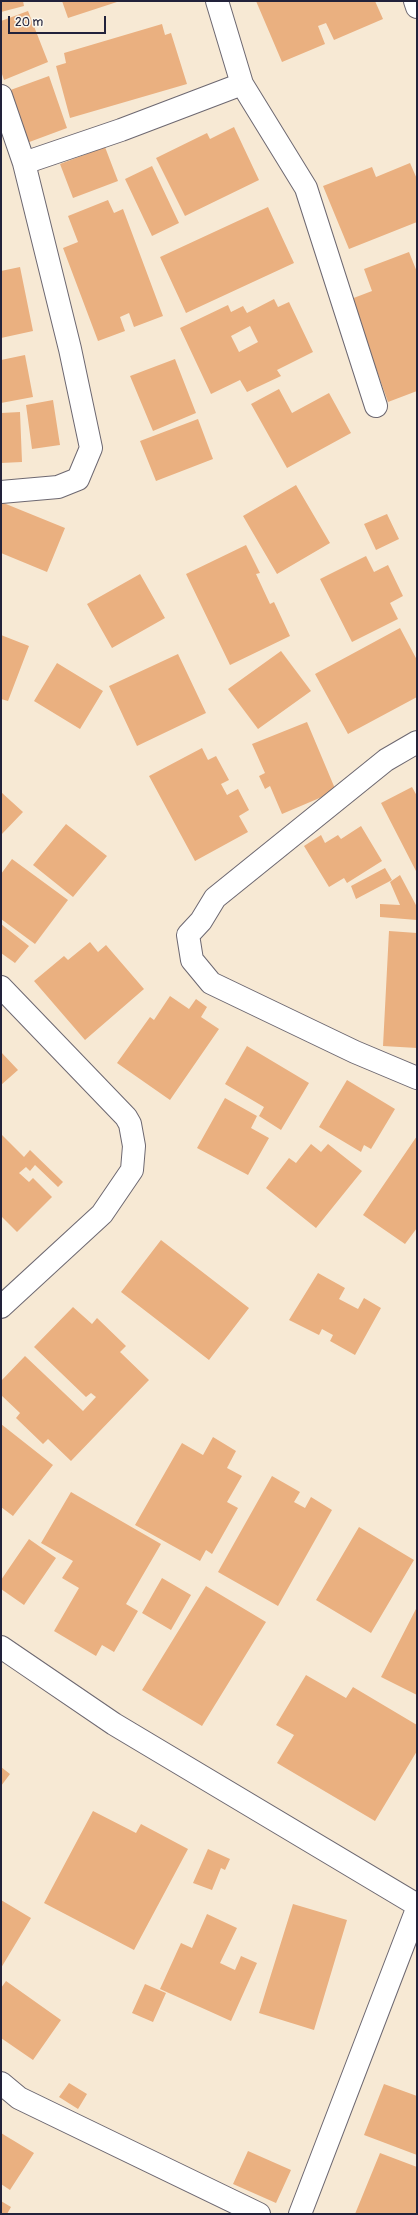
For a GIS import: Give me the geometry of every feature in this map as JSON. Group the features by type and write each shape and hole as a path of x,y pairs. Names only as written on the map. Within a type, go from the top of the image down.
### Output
{"street":[{"path":"217,1 242,84 306,188 376,406"},
{"path":"415,1 417,7"},
{"path":"24,163 122,130 242,84"},
{"path":"1,96 24,163 70,349 91,448 78,479 58,487 1,492"},
{"path":"417,742 386,760 215,898 201,921 188,935 192,960 211,983 355,1052 417,1078"},
{"path":"1,986 126,1116 130,1124 134,1146 132,1170 102,1214 1,1307"},
{"path":"1,1647 114,1724 416,1913 300,2214"},
{"path":"1,2083 19,2098 259,2214"}],"building":[{"path":"1,1 23,1 24,6 1,12"},
{"path":"62,1 120,1 68,18"},
{"path":"256,1 375,1 383,19 334,40 326,23 318,26 325,44 282,62"},
{"path":"28,11 48,62 4,80 1,71 1,21"},
{"path":"162,24 165,35 171,33 187,84 70,118 56,66 66,63 64,53"},
{"path":"49,76 67,128 24,144 5,92"},
{"path":"234,127 259,180 185,216 156,158 207,133 210,139"},
{"path":"105,147 118,181 73,198 60,164"},
{"path":"410,163 417,179 417,222 349,249 323,186 372,167 376,177"},
{"path":"152,166 179,223 152,236 125,179"},
{"path":"108,200 114,213 123,209 163,316 134,327 129,313 120,317 125,331 98,341 63,248 78,242 68,216"},
{"path":"268,207 294,263 186,313 160,257"},
{"path":"409,252 417,272 417,391 388,402 351,299 372,291 364,269"},
{"path":"20,267 33,331 1,338 1,271"},
{"path":"274,299 278,307 289,302 313,352 277,370 281,376 247,392 240,380 211,394 180,328 228,305 231,312 243,306 247,313","holes":["250,326 258,342 239,352 231,336"]},
{"path":"25,355 33,397 1,403 1,360"},
{"path":"175,359 196,413 153,431 130,376"},
{"path":"279,389 292,413 329,393 351,433 287,468 251,404"},
{"path":"53,400 60,445 32,449 26,405"},
{"path":"20,412 22,462 1,463 1,413"},
{"path":"198,419 213,459 156,481 140,441"},
{"path":"296,485 330,543 277,574 243,516"},
{"path":"1,502 65,528 47,572 1,553"},
{"path":"387,514 399,539 376,550 364,524"},
{"path":"246,545 260,573 256,574 270,604 274,602 290,636 230,665 186,574"},
{"path":"366,556 374,572 388,565 403,596 390,603 398,619 352,642 320,579"},
{"path":"140,574 165,618 112,648 87,604"},
{"path":"400,628 417,660 417,697 348,734 315,674"},
{"path":"1,635 29,646 8,701 1,699"},
{"path":"281,651 311,691 258,729 228,689"},
{"path":"178,654 206,713 137,746 109,686"},
{"path":"57,663 103,691 80,729 34,701"},
{"path":"307,722 336,791 282,814 270,786 265,789 259,776 265,773 252,744"},
{"path":"202,748 208,760 216,756 229,780 221,784 227,795 238,789 249,810 239,816 248,832 195,861 149,776"},
{"path":"412,787 417,796 417,873 381,803"},
{"path":"1,792 23,812 1,835"},
{"path":"66,824 107,856 73,897 33,865"},
{"path":"361,826 382,861 347,883 344,878 329,887 304,846 321,835 325,843 338,835 341,839"},
{"path":"12,859 68,900 35,944 1,919 1,874"},
{"path":"385,868 392,880 356,899 351,886"},
{"path":"400,875 417,907 417,920 380,917 380,904 400,905 390,882"},
{"path":"1,924 29,946 15,963 1,953"},
{"path":"389,931 417,933 417,1048 383,1046"},
{"path":"90,942 98,952 106,945 144,989 85,1040 34,981 64,956 68,960"},
{"path":"170,996 189,1009 196,999 207,1007 201,1017 219,1029 170,1100 117,1063 150,1017 154,1020"},
{"path":"247,1046 309,1083 281,1130 259,1116 264,1107 225,1084"},
{"path":"1,1052 18,1070 1,1085"},
{"path":"347,1080 395,1109 371,1149 364,1145 361,1152 319,1127"},
{"path":"225,1098 257,1116 251,1128 269,1138 248,1175 197,1148"},
{"path":"2,1135 24,1157 30,1150 63,1182 58,1187 35,1165 30,1171 26,1167 19,1173 29,1182 33,1178 52,1197 17,1232 1,1216"},
{"path":"417,1136 417,1228 405,1244 363,1215"},
{"path":"311,1144 321,1152 328,1144 362,1171 316,1228 266,1188 289,1158 296,1163"},
{"path":"161,1240 249,1308 209,1360 121,1292"},
{"path":"318,1273 345,1288 339,1299 358,1309 364,1298 381,1308 355,1355 330,1341 333,1335 322,1329 319,1335 289,1320"},
{"path":"73,1307 92,1324 97,1318 126,1346 120,1352 149,1380 71,1461 48,1439 43,1444 16,1418 20,1413 1,1395 1,1381 25,1356 83,1411 96,1397 91,1393 86,1397 34,1347"},
{"path":"1,1424 53,1465 13,1516 1,1507"},
{"path":"213,1437 236,1451 227,1468 242,1476 227,1502 238,1508 212,1554 206,1550 200,1561 135,1525 182,1443 203,1455"},
{"path":"272,1476 300,1492 294,1502 305,1508 311,1497 332,1510 278,1606 218,1572"},
{"path":"71,1492 161,1544 126,1604 138,1611 114,1652 102,1645 96,1656 54,1631 79,1588 62,1578 73,1561 41,1543"},
{"path":"359,1527 414,1560 371,1633 316,1600"},
{"path":"29,1539 56,1558 24,1605 1,1589 1,1580"},
{"path":"162,1578 191,1595 171,1630 142,1613"},
{"path":"206,1586 266,1622 202,1726 142,1690"},
{"path":"417,1607 417,1695 381,1677"},
{"path":"306,1675 346,1698 353,1687 417,1725 417,1751 375,1821 277,1763 294,1735 276,1725"},
{"path":"1,1767 10,1774 1,1786"},
{"path":"93,1811 136,1833 141,1824 188,1849 134,1950 44,1903"},
{"path":"208,1849 230,1859 225,1870 221,1868 212,1890 193,1883"},
{"path":"1,1900 31,1918 1,1968"},
{"path":"293,1904 347,1920 314,2030 259,2013"},
{"path":"207,1914 237,1928 220,1963 235,1970 241,1956 257,1963 231,2021 160,1989 181,1943 192,1948"},
{"path":"6,1981 61,2020 33,2060 1,2038 1,1988"},
{"path":"145,1984 166,1993 153,2022 132,2013"},
{"path":"69,2083 87,2094 78,2109 59,2097"},
{"path":"384,2084 417,2096 417,2155 364,2135"},
{"path":"1,2133 34,2153 10,2190 1,2184"},
{"path":"248,2151 291,2170 276,2203 233,2184"},
{"path":"380,2153 417,2167 417,2214 355,2214"},
{"path":"1,2201 11,2207 7,2214 1,2214"}]}
